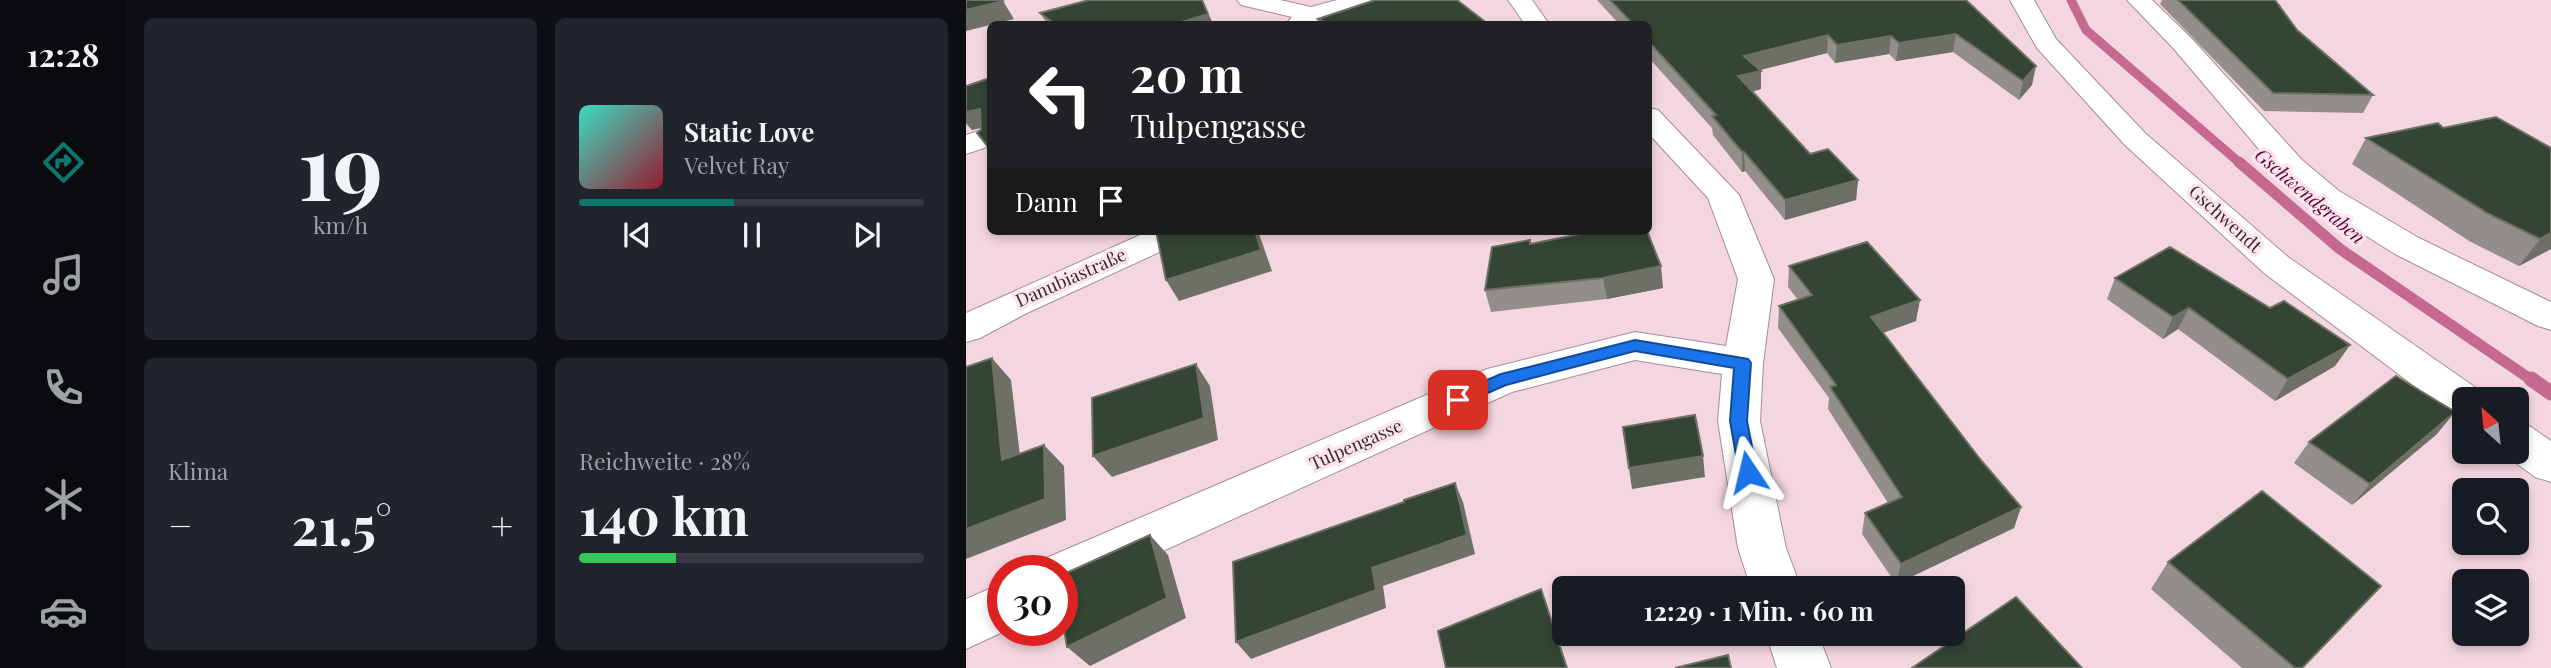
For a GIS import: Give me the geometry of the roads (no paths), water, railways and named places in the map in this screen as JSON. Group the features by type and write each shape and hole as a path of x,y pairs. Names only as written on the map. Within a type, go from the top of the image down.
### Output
{"street":[{"path":"1249,0 1304,19 1364,0"},
{"path":"1520,0 1535,21"},
{"name":"Gschwendt","path":"2022,0 2046,43 2135,139 2276,265 2452,392"},
{"path":"2139,0 2183,44 2291,167 2328,198 2407,246 2551,317"},
{"path":"1652,120 1723,195 1756,279 1742,363 1739,421 1762,548 1772,576"},
{"path":"966,145 987,137"},
{"name":"Danubiastraße","path":"966,329 1014,304 1169,235"},
{"name":"Tulpengasse","path":"1078,568 1501,380 1635,346 1742,363"},
{"path":"2529,448 2551,464"},
{"path":"966,625 987,614"},
{"path":"1796,646 1804,668"}],"waterway":[{"name":"Gschwendgraben","path":"2071,0 2086,30 2241,164"},
{"name":"Gschwendgraben","path":"2239,162 2340,249 2533,381"},
{"name":"Gschwendgraben","path":"2531,379 2551,393"}]}
